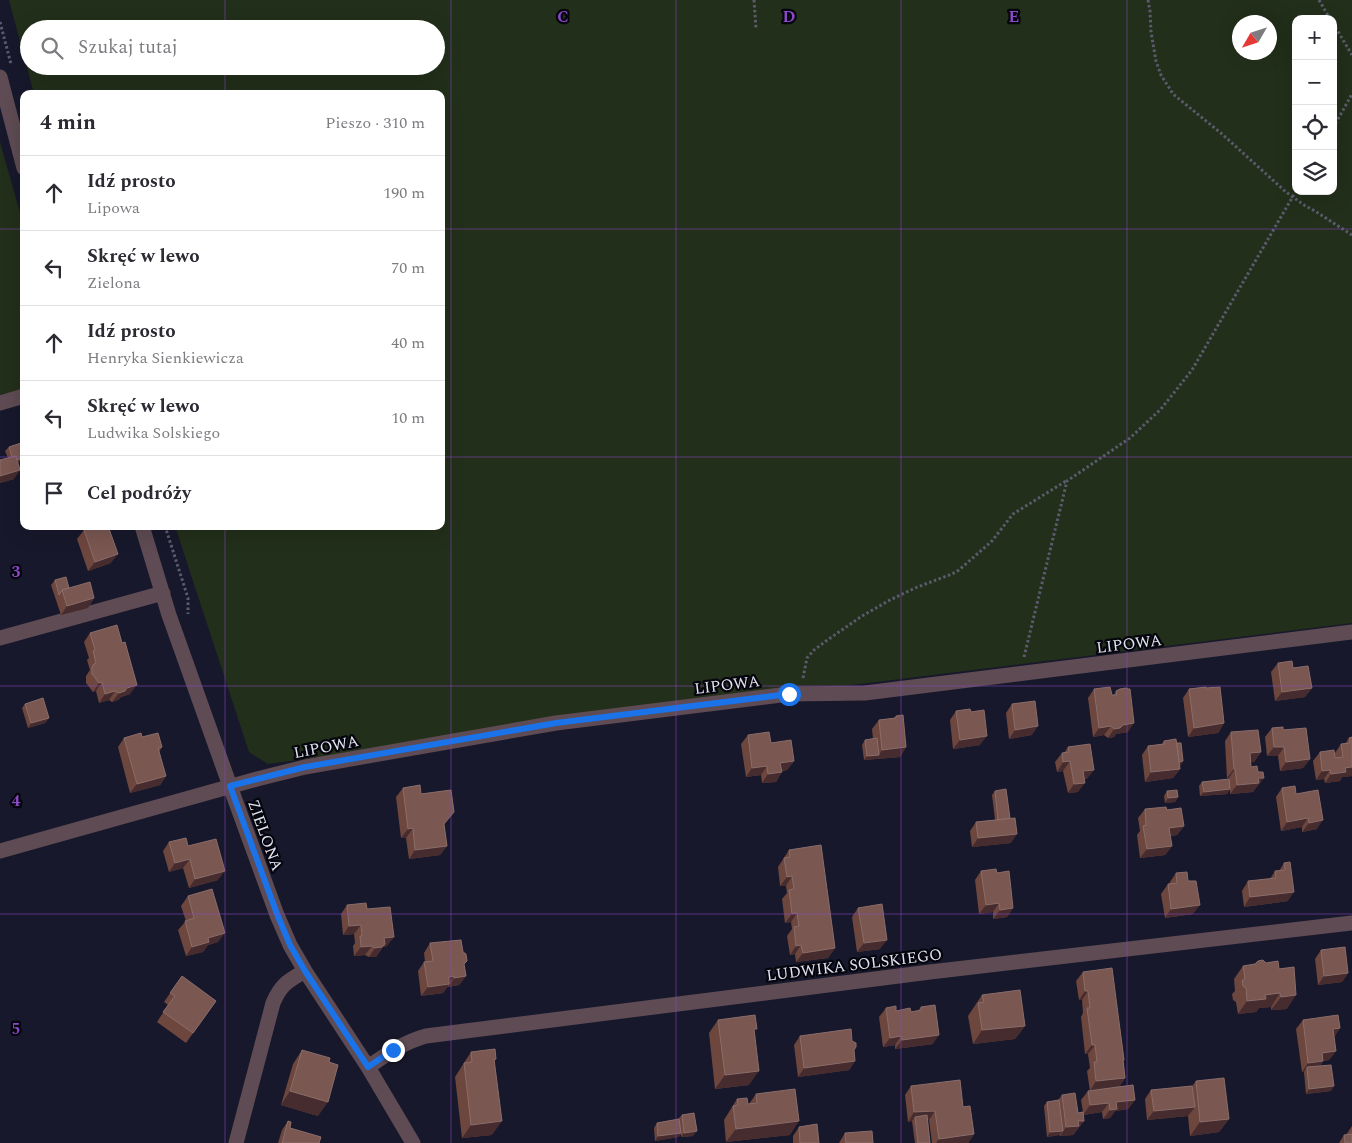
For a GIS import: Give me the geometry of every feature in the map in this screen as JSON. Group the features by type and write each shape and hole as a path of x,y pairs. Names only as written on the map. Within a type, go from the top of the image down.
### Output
{"street":[{"path":"0,77 20,153"},
{"path":"0,403 20,397"},
{"name":"ZIELONA","path":"143,530 163,593 230,786 290,945 368,1067 413,1143"},
{"path":"0,638 163,593"},
{"name":"LIPOWA","path":"0,851 230,786 305,767 556,723 789,694 865,694 1352,632"},
{"name":"LUDWIKA SOLSKIEGO","path":"368,1067 399,1046 426,1036 930,972 1352,923"},
{"path":"236,1143 273,1003 281,988 305,971"}],"path":[{"path":"754,0 756,29"},
{"path":"1148,0 1150,32 1156,61 1161,75 1173,94 1200,115 1292,196 1352,235"},
{"path":"1320,0 1328,15"},
{"path":"1337,31 1352,56"},
{"path":"1337,121 1352,94"},
{"path":"789,694 804,676 807,658 814,650 855,621 888,601 959,570 992,541 1013,514 1067,481 1130,438 1161,409 1192,370 1292,196"},
{"path":"1020,674 1067,481"}],"green space":[{"path":"9,0 1352,0 1352,623 836,687 268,764 249,752 176,530 445,530 445,90 33,90 29,75 445,75 445,20 20,20 20,41"},
{"path":"0,142 20,213 20,392 0,398"}],"building":[{"path":"20,443 20,459 17,460 16,456 12,457 9,447"},
{"path":"16,456 20,470 0,476 0,460"},
{"path":"84,530 109,530 118,554 95,562"},
{"path":"66,577 69,588 62,590 59,595 55,580"},
{"path":"90,582 94,598 67,606 62,590"},
{"path":"117,625 122,643 125,642 137,685 119,693 115,691 105,694 102,682 99,683 92,674 92,667 96,663 93,651 95,650 90,633"},
{"path":"1292,661 1293,668 1308,666 1312,688 1282,692 1278,663"},
{"path":"1110,687 1112,695 1117,695 1116,691 1120,689 1130,689 1134,723 1114,729 1111,726 1099,728 1094,689"},
{"path":"1220,687 1224,723 1194,728 1189,689"},
{"path":"43,698 49,718 31,723 25,704"},
{"path":"1035,701 1038,726 1015,730 1012,704"},
{"path":"970,709 971,712 984,710 987,736 960,740 956,711"},
{"path":"903,715 906,747 882,750 879,720 896,718 896,716"},
{"path":"1283,727 1283,730 1306,728 1310,759 1286,762 1284,747 1274,747 1272,728"},
{"path":"1258,730 1261,752 1250,753 1251,767 1257,766 1258,772 1263,772 1264,778 1258,778 1259,783 1237,785 1231,732"},
{"path":"769,732 771,743 791,740 794,761 780,763 782,772 768,774 767,766 752,768 748,735"},
{"path":"141,733 142,737 158,733 162,747 158,748 166,776 137,784 124,738"},
{"path":"1352,737 1352,767 1345,768 1346,772 1331,774 1330,770 1322,771 1320,752 1334,750 1335,758 1343,757 1341,744 1350,743 1349,738"},
{"path":"877,738 879,755 867,756 865,740"},
{"path":"1176,739 1180,769 1151,772 1148,746 1164,744 1164,741"},
{"path":"1177,743 1181,743 1183,761 1179,762"},
{"path":"1090,744 1094,770 1083,771 1085,783 1074,784 1070,761 1063,762 1062,753 1069,752 1068,747"},
{"path":"1229,779 1230,789 1204,792 1202,782"},
{"path":"420,785 421,794 451,790 454,812 444,824 447,846 415,850 413,828 408,829 403,788"},
{"path":"1295,786 1296,794 1318,790 1323,820 1309,823 1308,818 1287,822 1282,788"},
{"path":"1006,789 1010,818 998,820 995,791"},
{"path":"1177,790 1178,797 1168,798 1167,791"},
{"path":"1166,807 1167,810 1181,808 1184,826 1169,828 1172,846 1147,849 1143,826 1146,825 1145,809"},
{"path":"1015,818 1017,834 978,838 976,822"},
{"path":"186,838 188,846 216,839 225,871 195,879 190,859 175,863 169,842"},
{"path":"821,845 835,948 803,953 801,945 796,946 794,927 799,926 797,913 792,914 789,890 794,889 792,876 787,877 784,858 790,857 789,850"},
{"path":"1290,862 1294,892 1250,897 1248,881 1276,878 1275,871 1285,870 1284,863"},
{"path":"996,869 997,873 1009,871 1013,908 1000,910 999,903 986,905 981,871"},
{"path":"1187,872 1188,881 1196,881 1200,905 1171,909 1168,884 1177,883 1176,873"},
{"path":"212,889 225,933 208,938 209,942 192,947 185,921 194,918 188,896"},
{"path":"366,903 367,909 390,907 394,937 384,938 385,944 382,947 361,947 361,925 349,926 347,905"},
{"path":"882,904 887,940 864,943 858,908"},
{"path":"461,940 467,961 464,964 466,976 449,977 449,984 428,987 424,962 433,961 430,943"},
{"path":"1345,947 1348,973 1324,976 1321,950"},
{"path":"1263,960 1266,963 1278,961 1279,969 1294,967 1296,995 1281,997 1280,993 1265,995 1266,999 1247,1001 1246,988 1243,986 1242,981 1245,978 1243,966 1255,964"},
{"path":"1112,968 1125,1078 1096,1081 1094,1062 1097,1062 1095,1045 1092,1045 1087,1008 1090,1008 1088,991 1085,991 1083,972"},
{"path":"182,976 216,1001 193,1033 163,1012 175,996 170,993"},
{"path":"1020,990 1025,1026 982,1030 978,1003 984,1002 982,995"},
{"path":"935,1005 939,1035 902,1040 901,1036 890,1038 886,1008 896,1006 896,1011 910,1008 911,1012 921,1010 921,1007"},
{"path":"755,1015 757,1029 754,1029 759,1071 725,1075 718,1020"},
{"path":"1338,1015 1340,1028 1333,1029 1336,1051 1322,1053 1323,1061 1308,1063 1303,1020"},
{"path":"851,1029 852,1041 856,1043 854,1050 855,1061 804,1068 800,1036"},
{"path":"495,1049 496,1059 494,1059 502,1121 471,1125 464,1063 472,1062 471,1052"},
{"path":"302,1050 330,1058 329,1062 338,1065 328,1102 290,1091"},
{"path":"1331,1065 1334,1086 1309,1089 1307,1067"},
{"path":"1224,1078 1229,1119 1200,1122 1196,1081"},
{"path":"960,1080 963,1107 970,1106 974,1134 939,1139 935,1111 914,1112 911,1086"},
{"path":"1133,1085 1135,1100 1116,1102 1117,1109 1110,1110 1109,1103 1090,1105 1088,1091"},
{"path":"1192,1086 1195,1107 1154,1111 1151,1090"},
{"path":"795,1089 799,1121 736,1129 733,1106 738,1105 737,1099 747,1098 748,1104 757,1103 756,1094"},
{"path":"1075,1093 1078,1113 1083,1112 1084,1121 1078,1121 1079,1126 1066,1127 1062,1095"},
{"path":"1059,1100 1063,1131 1050,1132 1047,1102"},
{"path":"694,1113 697,1131 684,1133 682,1115"},
{"path":"927,1115 930,1143 918,1143 915,1117"},
{"path":"679,1119 681,1133 658,1136 657,1123"},
{"path":"288,1121 291,1122 290,1128 321,1137 319,1143 282,1143"},
{"path":"817,1124 819,1143 800,1143 799,1127"},
{"path":"872,1131 873,1143 846,1143 845,1133"},
{"path":"1352,1134 1352,1143 1345,1143 1344,1135"}],"route":[{"path":"393,1050 368,1067 305,971 290,945 277,914 230,786 305,767 556,723 789,694"}]}
